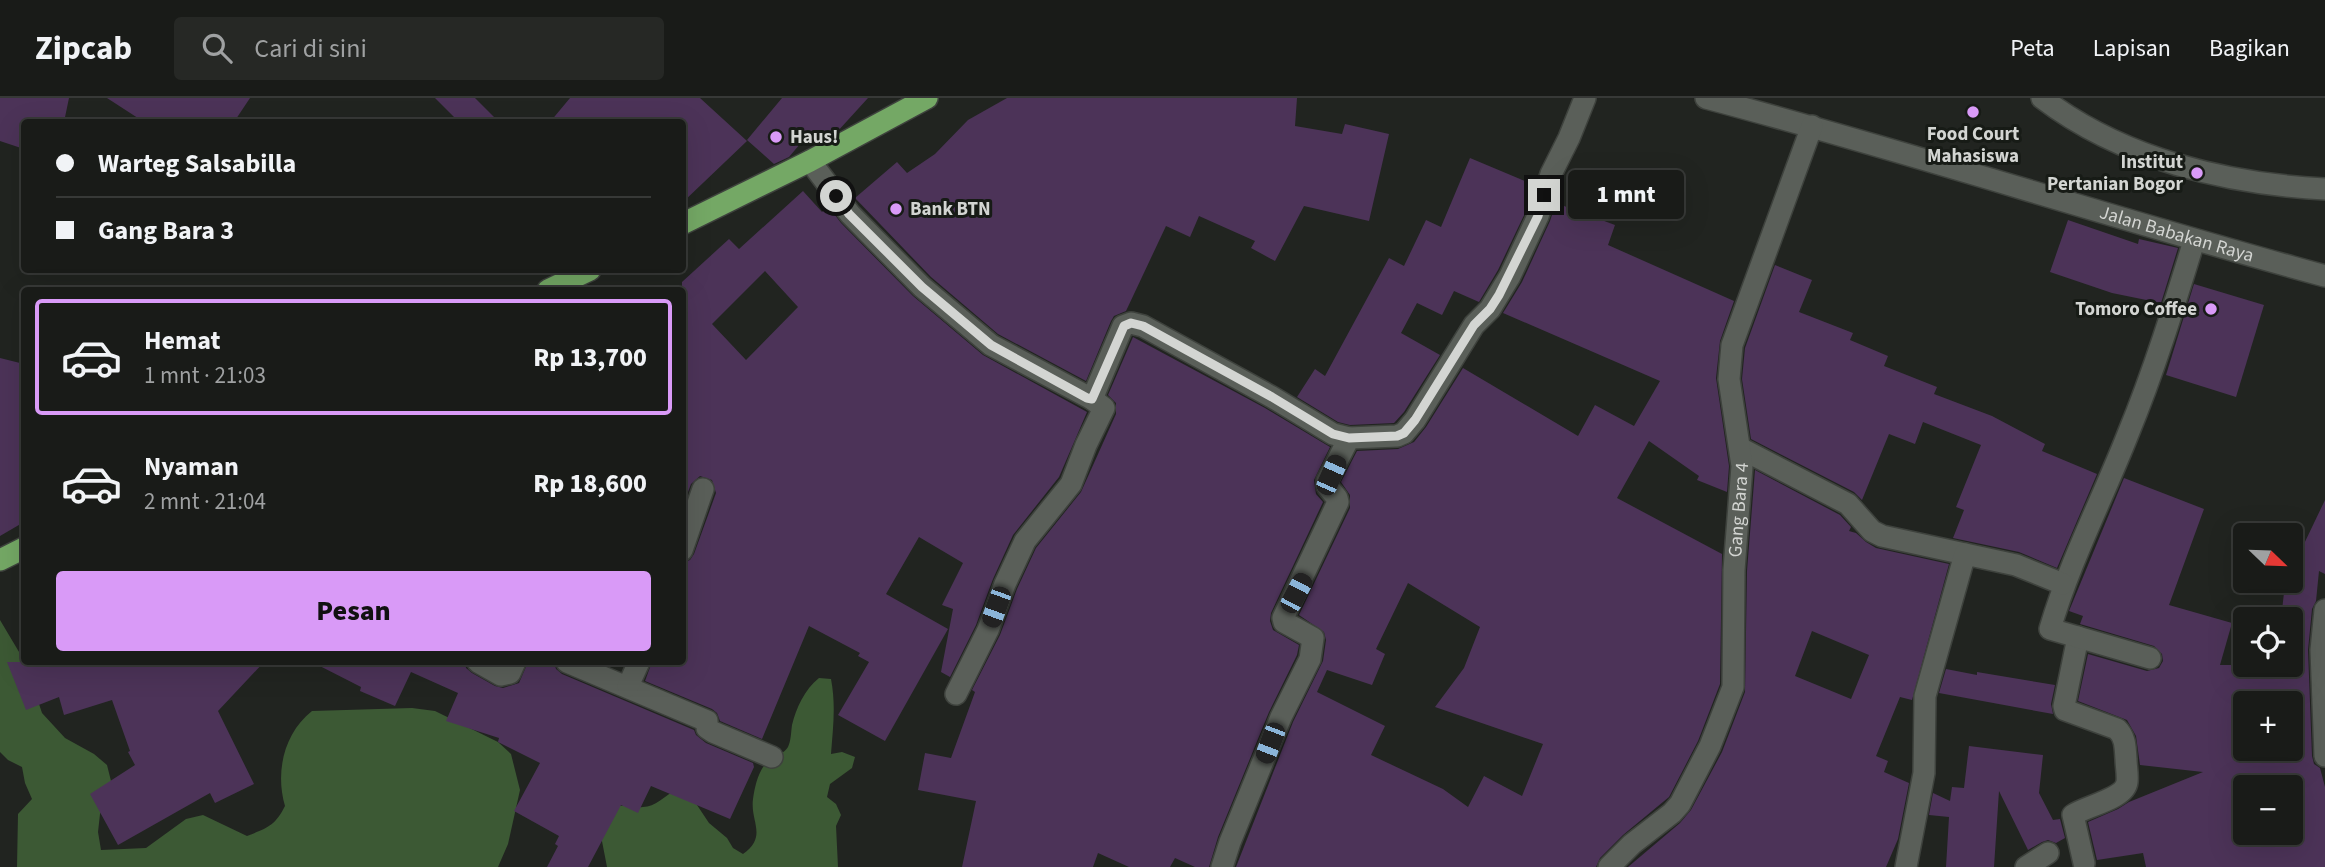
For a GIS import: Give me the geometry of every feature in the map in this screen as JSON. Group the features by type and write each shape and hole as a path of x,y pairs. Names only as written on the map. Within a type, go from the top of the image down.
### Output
{"highway":[{"path":"686,222 810,161 927,98"},
{"path":"554,287 584,273"},
{"path":"0,560 21,550"}],"street":[{"path":"1092,399 1124,326 1131,323 1143,326 1333,434 1349,438 1397,436 1404,433 1415,420 1474,325 1490,309 1510,276 1538,216 1551,174 1585,98"},
{"name":"Jalan Babakan Raya","path":"1706,98 1812,126 2194,241 2325,276"},
{"path":"2042,98 2107,137 2160,160 2229,179 2288,188 2325,190"},
{"name":"Gang Bara 4","path":"1609,867 1680,804 1710,746 1733,687 1734,570 1742,466 1728,379 1732,345 1812,126"},
{"path":"810,161 849,214 922,287 991,345 1104,408 1071,484 1024,541 988,630 956,694"},
{"path":"2150,658 2050,629 2063,584 2111,478 2152,374 2194,241"},
{"path":"1222,867 1281,716 1310,659 1313,638 1284,622 1283,618 1338,502 1326,486 1349,438"},
{"path":"1740,447 1848,504 1872,531 1882,536 2017,565 2063,584"},
{"path":"686,538 703,489"},
{"path":"1906,867 1924,773 1925,696 1965,554"},
{"path":"2325,610 2325,756"},
{"path":"2078,637 2065,710 2117,729 2125,745 2127,783 2116,795 2073,815 2084,863"},
{"path":"483,665 501,675 510,673 514,665"},
{"path":"574,665 707,721 707,728 713,732 772,757"},
{"path":"628,686 638,665"},
{"path":"2026,867 2048,853"}],"green space":[{"path":"0,620 21,655 21,665 26,665 42,713 65,738 94,754 107,765 111,781 100,814 98,832 101,850 146,848 186,819 203,815 247,836 270,826 285,806 281,780 284,754 295,730 312,711 412,708 435,711 498,742 511,754 520,790 508,844 498,867 17,867 18,814 32,799 22,767 8,760 0,752"},
{"path":"819,678 831,679 833,689 831,754 842,752 855,757 852,768 830,784 827,797 836,804 841,815 836,826 838,867 607,867 601,836 619,806 647,807 675,790 695,802 709,823 727,838 733,848 743,854 755,841 753,807 758,777 770,759 788,747 799,706 805,693"}],"building":[{"path":"0,98 69,98 65,119 21,119 21,148 0,141"},
{"path":"107,98 250,98 236,119 139,119"},
{"path":"435,98 475,98 496,119 456,119"},
{"path":"570,98 700,98 747,141 686,199 686,119 552,119"},
{"path":"782,98 868,98 837,132 821,140 811,131 789,157 774,164 747,140"},
{"path":"1007,98 1297,98 1295,126 1342,134 1345,124 1389,134 1369,221 1304,206 1275,261 1251,248 1255,241 1199,216 1190,237 1166,226 1126,311 1114,316 1111,321 1086,381 998,334 931,277 855,198 897,162 907,173 935,154 968,120"},
{"path":"1470,158 1527,182 1524,191 1531,194 1526,211 1498,270 1479,302 1454,291 1442,315 1417,303 1401,333 1440,355 1404,412 1394,423 1350,425 1338,422 1297,397 1315,369 1325,376 1389,258 1404,266 1426,220 1441,227"},
{"path":"803,191 822,212 828,206 841,223 913,296 983,355 1087,412 1059,477 1013,535 976,625 950,677 941,672 953,609 942,605 963,563 919,537 886,594 948,629 885,741 838,715 869,662 858,656 860,653 809,626 762,739 720,721 712,709 645,681 651,665 686,665 686,562 694,554 716,493 712,480 700,476 691,484 686,497 686,287 682,287 682,282 729,239 739,249","holes":["765,271 798,307 746,360 712,324"]},
{"path":"1556,203 1615,225 1608,245 1734,301 1720,341 1716,378 1729,466 1727,492 1697,480 1699,476 1649,441 1617,498 1722,554 1720,684 1698,741 1669,797 1623,835 1600,858 1596,867 1236,867 1293,722 1323,661 1326,640 1324,632 1299,615 1350,508 1350,495 1341,482 1357,451 1398,449 1414,442 1463,368 1578,436 1595,405 1634,426 1660,381 1503,313 1522,282","holes":["1408,583 1480,627 1464,668 1435,707 1543,744 1522,796 1484,776 1468,807 1443,789 1371,755 1385,726 1317,692 1327,670 1372,685 1385,654 1376,649"]},
{"path":"2068,220 2138,244 2139,239 2178,248 2161,303 2112,293 2050,272"},
{"path":"1775,265 1812,280 1799,312 1853,333 1850,340 1888,356 1884,366 1937,387 1934,394 1992,416 2045,444 2042,451 2097,474 2057,568 2019,552 1953,538 1964,510 1956,507 1981,445 1923,422 1915,444 1889,434 1862,500 1854,492 1751,439 1742,379 1745,348"},
{"path":"2194,284 2264,305 2236,397 2166,375"},
{"path":"1133,337 1265,408 1330,447 1314,480 1316,494 1323,502 1271,613 1273,630 1299,645 1297,655 1269,712 1218,837 1209,867 1195,867 1175,858 1170,867 1129,867 1098,853 1093,867 962,867 976,801 918,790 925,753 951,758 975,692 972,690 1000,635 1036,548 1081,492 1116,414 1116,403 1108,395"},
{"path":"0,358 21,363 21,524 0,536"},
{"path":"1755,470 1840,515 1851,527 1849,531 1876,548 1949,564 1912,700 1900,697 1876,756 1888,761 1884,772 1909,783 1898,839 1886,867 1628,867 1680,823 1691,810 1722,752 1745,692 1747,571","holes":["1812,631 1869,655 1851,699 1795,676"]},
{"path":"2124,478 2204,509 2169,605 2232,623 2220,665 2233,665 2233,677 2303,677 2303,607 2282,607 2284,593 2303,593 2303,546 2325,500 2325,574 2319,571 2308,650 2312,756 2314,764 2320,768 2325,787 2325,867 2146,867 2143,853 2097,860 2088,822 2203,772 2140,765 2136,736 2127,720 2078,701 2088,654 2147,671 2159,668 2163,661 2162,654 2154,646 2080,624 2083,616 2069,611"},
{"path":"7,662 21,662 21,665 261,665 218,711 254,784 215,803 210,793 118,845 90,794 135,765 128,752 130,751 112,700 64,715 59,697 26,710"},
{"path":"318,665 466,665 472,673 503,688 519,683 527,665 555,665 562,674 694,730 706,743 753,763 754,767 730,819 651,786 638,813 621,805 588,867 547,867 558,846 555,844 559,836 514,811 540,763 498,742 499,738 446,721 458,693 411,672 395,706 360,691 361,687"},
{"path":"1946,669 2055,685 2051,704 2053,714 1939,693"},
{"path":"1969,746 2043,755 2039,793 2053,820 2060,819 2065,838 2056,843 2048,840 2028,850 1999,791 1994,867 1946,867 1949,817 1929,815 1933,793 1950,801 1952,787 1964,788"}],"place":[{"name":"Food Court Mahasiswa","path":"1973,112"},
{"name":"Haus!","path":"776,137"},
{"name":"Institut Pertanian Bogor","path":"2197,173"},
{"name":"Bank BTN","path":"896,209"},
{"name":"Tomoro Coffee","path":"2211,309"}],"route":[{"path":"836,196 849,214 922,287 991,345 1087,398 1092,399 1124,326 1131,323 1143,326 1333,434 1369,439 1397,436 1404,433 1415,420 1474,325 1499,295 1522,252 1544,195"}]}
